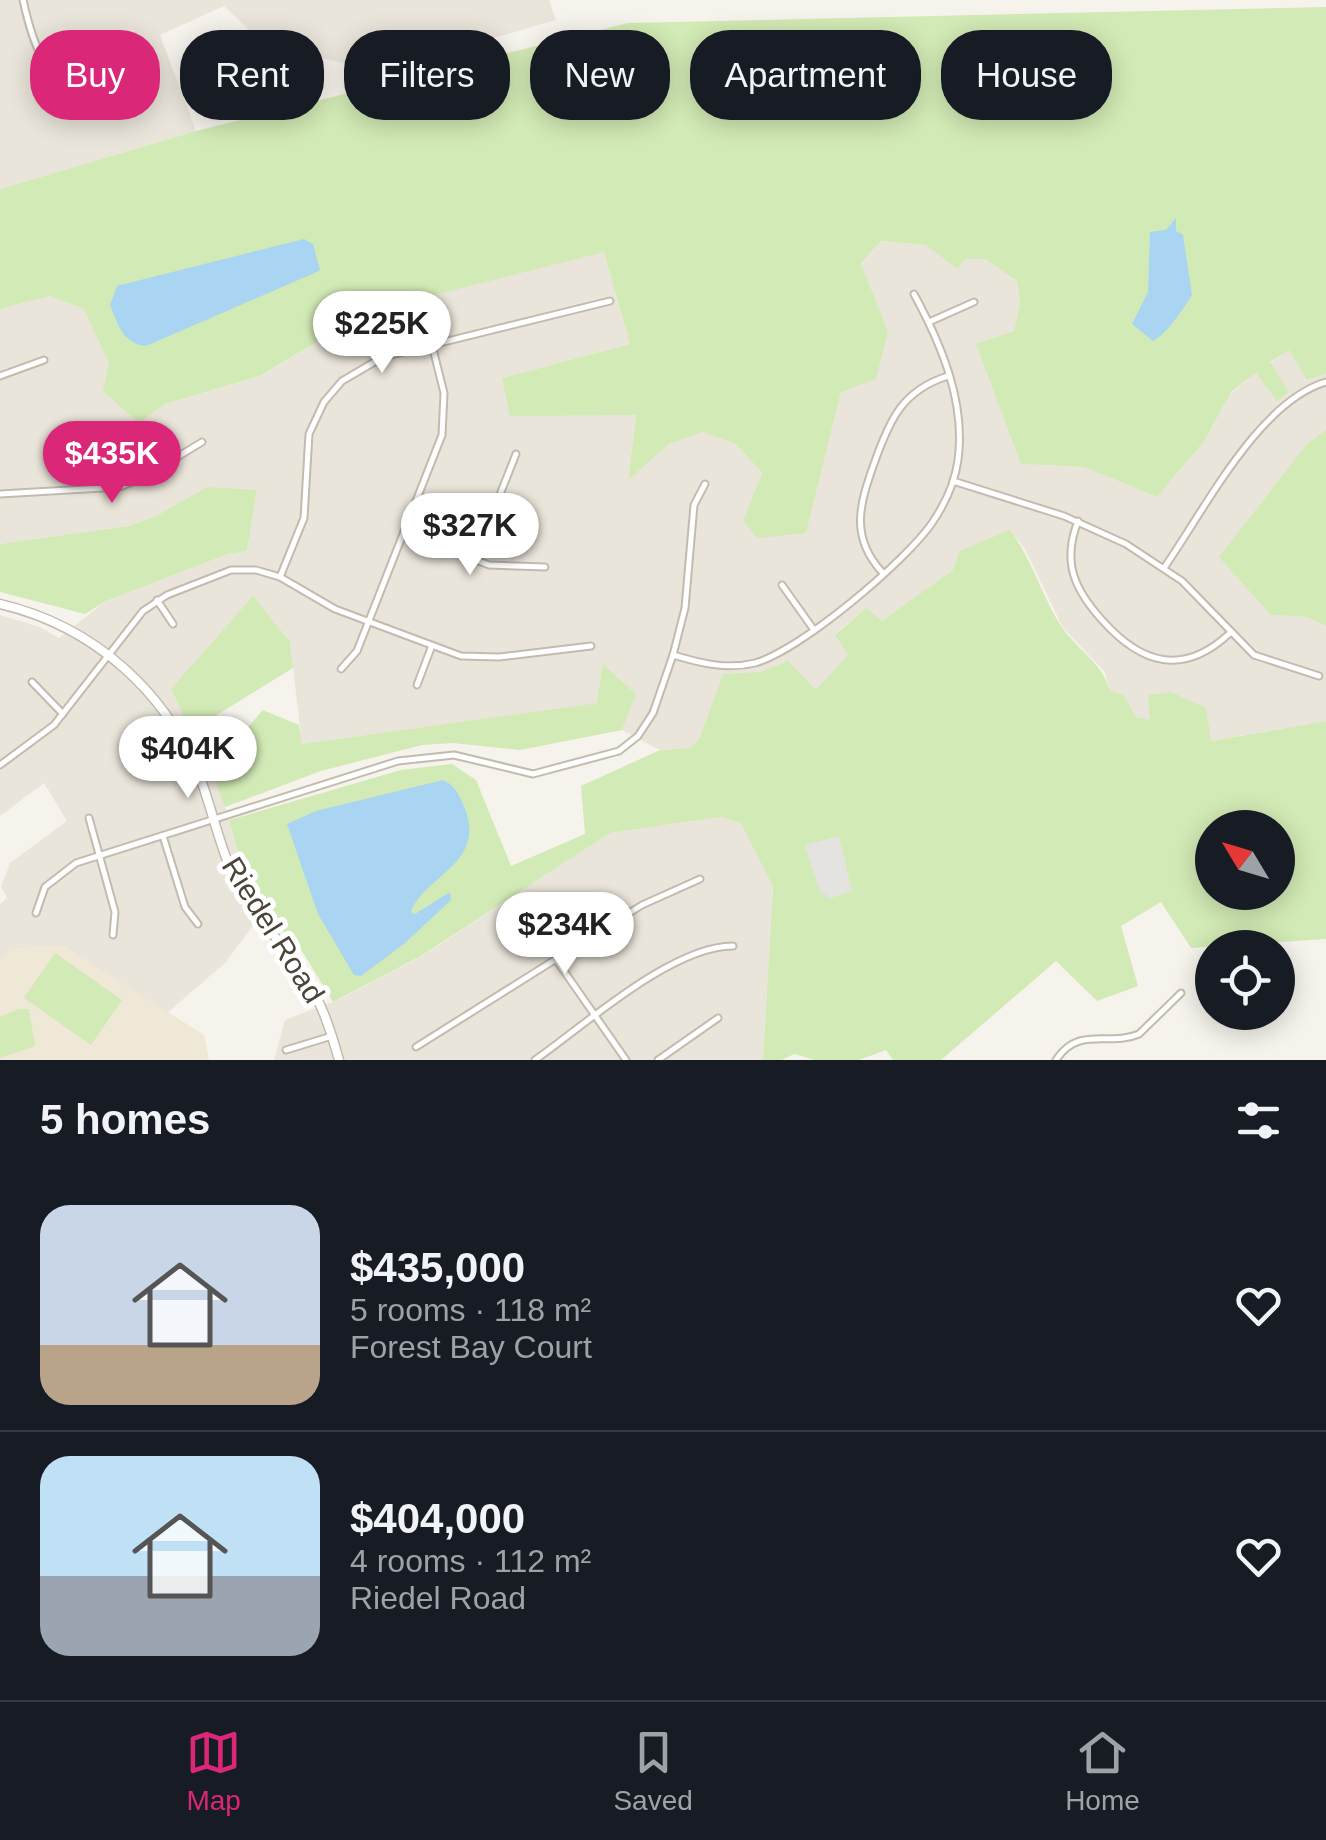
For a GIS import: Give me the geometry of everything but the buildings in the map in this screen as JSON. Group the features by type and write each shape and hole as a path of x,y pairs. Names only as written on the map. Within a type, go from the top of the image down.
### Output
{"street":[{"path":"23,0 33,30"},
{"path":"673,655 708,664 746,664 784,652 882,572 932,522 953,481 960,427 948,376 929,322 914,294"},
{"path":"280,577 301,530 307,446 324,402 354,371 383,357 610,300"},
{"path":"929,322 974,302"},
{"path":"340,669 353,658 369,624 439,448 444,393 432,345"},
{"path":"0,376 44,360"},
{"path":"882,572 870,556 860,531 862,498 899,406 922,385 948,376"},
{"path":"1164,568 1254,434 1276,410 1310,387 1326,382"},
{"path":"0,494 120,486 146,476 202,442"},
{"path":"474,560 516,454"},
{"path":"953,481 1078,521 1164,568 1194,592 1230,634 1262,660 1320,676"},
{"path":"36,913 40,894 57,875 97,856 344,775 430,755 466,757 524,774 608,756 629,744 646,726 673,655 685,608 694,505 705,484"},
{"path":"1078,521 1069,554 1073,579 1084,600 1126,646 1152,658 1177,660 1208,651 1230,634"},
{"path":"405,533 474,560 512,568 546,567"},
{"path":"0,764 63,714 136,618 158,600 231,570 256,570 280,577 323,604 431,648 484,658 591,646"},
{"path":"782,585 814,630"},
{"path":"158,600 172,624"},
{"name":"Riedel Road","path":"0,604 52,621 108,654 142,684 168,717 192,758 239,886 310,983 340,1060"},
{"path":"417,684 431,648"},
{"path":"32,682 63,714"},
{"path":"89,818 116,912 113,935"},
{"path":"163,836 185,907 198,924"},
{"path":"416,1047 642,905 700,879"},
{"path":"535,1060 680,961 707,949 733,946"},
{"path":"558,961 626,1060"},
{"path":"1056,1060 1068,1045 1087,1036 1139,1034 1181,994"},
{"path":"658,1060 718,1018"},
{"path":"286,1050 332,1036"}],"shaded area":[{"path":"0,0 549,0 556,20 510,33 510,30 344,30 344,63 324,59 324,30 249,30 224,6 160,35 180,88 180,120 192,120 196,131 0,189"},
{"path":"881,241 926,245 957,269 966,259 985,259 1017,281 1020,302 1014,331 977,344 1022,464 1084,467 1157,497 1205,440 1232,392 1256,373 1289,392 1270,363 1289,349 1307,380 1326,374 1326,430 1307,445 1271,615 1306,617 1326,626 1326,721 1210,741 1136,717 1124,695 1110,692 1105,672 1063,628 1025,549 1010,530 882,621 865,609 835,634 848,655 841,717 816,742 660,750 622,730 636,694 604,665 598,703 302,744 290,642 171,689 219,784 246,883 264,911 225,963 167,1013 63,946 11,949 0,962 0,904 7,898 1,887 10,863 67,821 44,783 0,816 0,615 40,627 59,638 106,601 228,554 247,551 257,491 207,487 154,517 128,526 0,544 0,309 50,296 84,309 139,422 165,404 261,376 367,312 604,251 630,344 502,378 636,415 628,478 669,444 703,431 736,444 762,473 744,521 806,532 841,392 888,331 861,265"},
{"path":"720,817 742,823 773,887 763,1060 274,1060 285,1020 340,999 422,956 610,833"},
{"path":"839,836 852,891 828,899 826,894 821,895 805,845"},
{"path":"63,946 204,1035 209,1060 0,1060 0,962 10,949"}],"green space":[{"path":"1326,7 1326,374 1307,380 1289,350 1270,362 1289,392 1277,401 1256,373 1232,391 1205,440 1157,497 1084,467 1021,464 976,344 1014,331 1020,302 1017,281 985,259 966,259 957,269 926,245 881,241 861,264 888,331 876,379 841,392 806,533 757,538 743,521 762,473 736,444 703,432 669,444 628,480 636,415 510,416 502,378 630,344 604,252 367,312 260,376 165,404 139,423 103,391 109,363 84,309 50,296 0,309 0,189 240,120 324,120 324,99 344,94 344,120 510,120 510,52 530,48 530,120 670,120 670,30 600,30 628,23"},
{"path":"1326,430 1326,626 1306,617 1271,615 1219,557 1307,444"},
{"path":"207,487 257,490 247,551 228,554 106,601 85,614 0,592 0,544 128,526 154,517"},
{"path":"1010,530 1063,629 1096,665 1110,691 1124,695 1136,717 1150,720 1148,695 1171,692 1206,708 1211,741 1326,721 1326,939 1295,941 1295,930 1195,930 1195,948 1191,948 1161,902 1121,926 1138,986 1097,1001 1056,961 941,1060 893,1060 886,1050 859,1060 815,1060 794,1054 782,1060 763,1060 773,887 741,823 720,817 610,833 421,956 333,1002 302,951 264,911 246,883 229,820 401,770 452,764 476,780 511,866 585,834 581,786 660,750 690,748 700,738 723,674 761,672 788,661 816,690 848,655 835,635 866,608 882,621 953,570 960,551"},
{"path":"253,596 290,642 293,668 191,731 171,689"},
{"path":"603,664 636,694 622,730 520,750 453,743 422,745 321,771 225,807 211,769 263,710 299,725 302,744 597,703"},
{"path":"55,953 122,1000 91,1045 24,998"},
{"path":"29,1009 35,1046 0,1058 0,1017"}],"water":[{"path":"1176,218 1176,231 1183,235 1192,295 1169,328 1153,341 1132,324 1148,292 1150,232 1166,230"},
{"path":"304,239 313,244 320,270 146,346 126,337 110,305 117,286"},
{"path":"443,780 463,804 469,824 468,841 462,854 418,899 411,912 415,914 450,892 451,900 405,943 361,976 354,975 318,914 287,824 316,811"}]}
